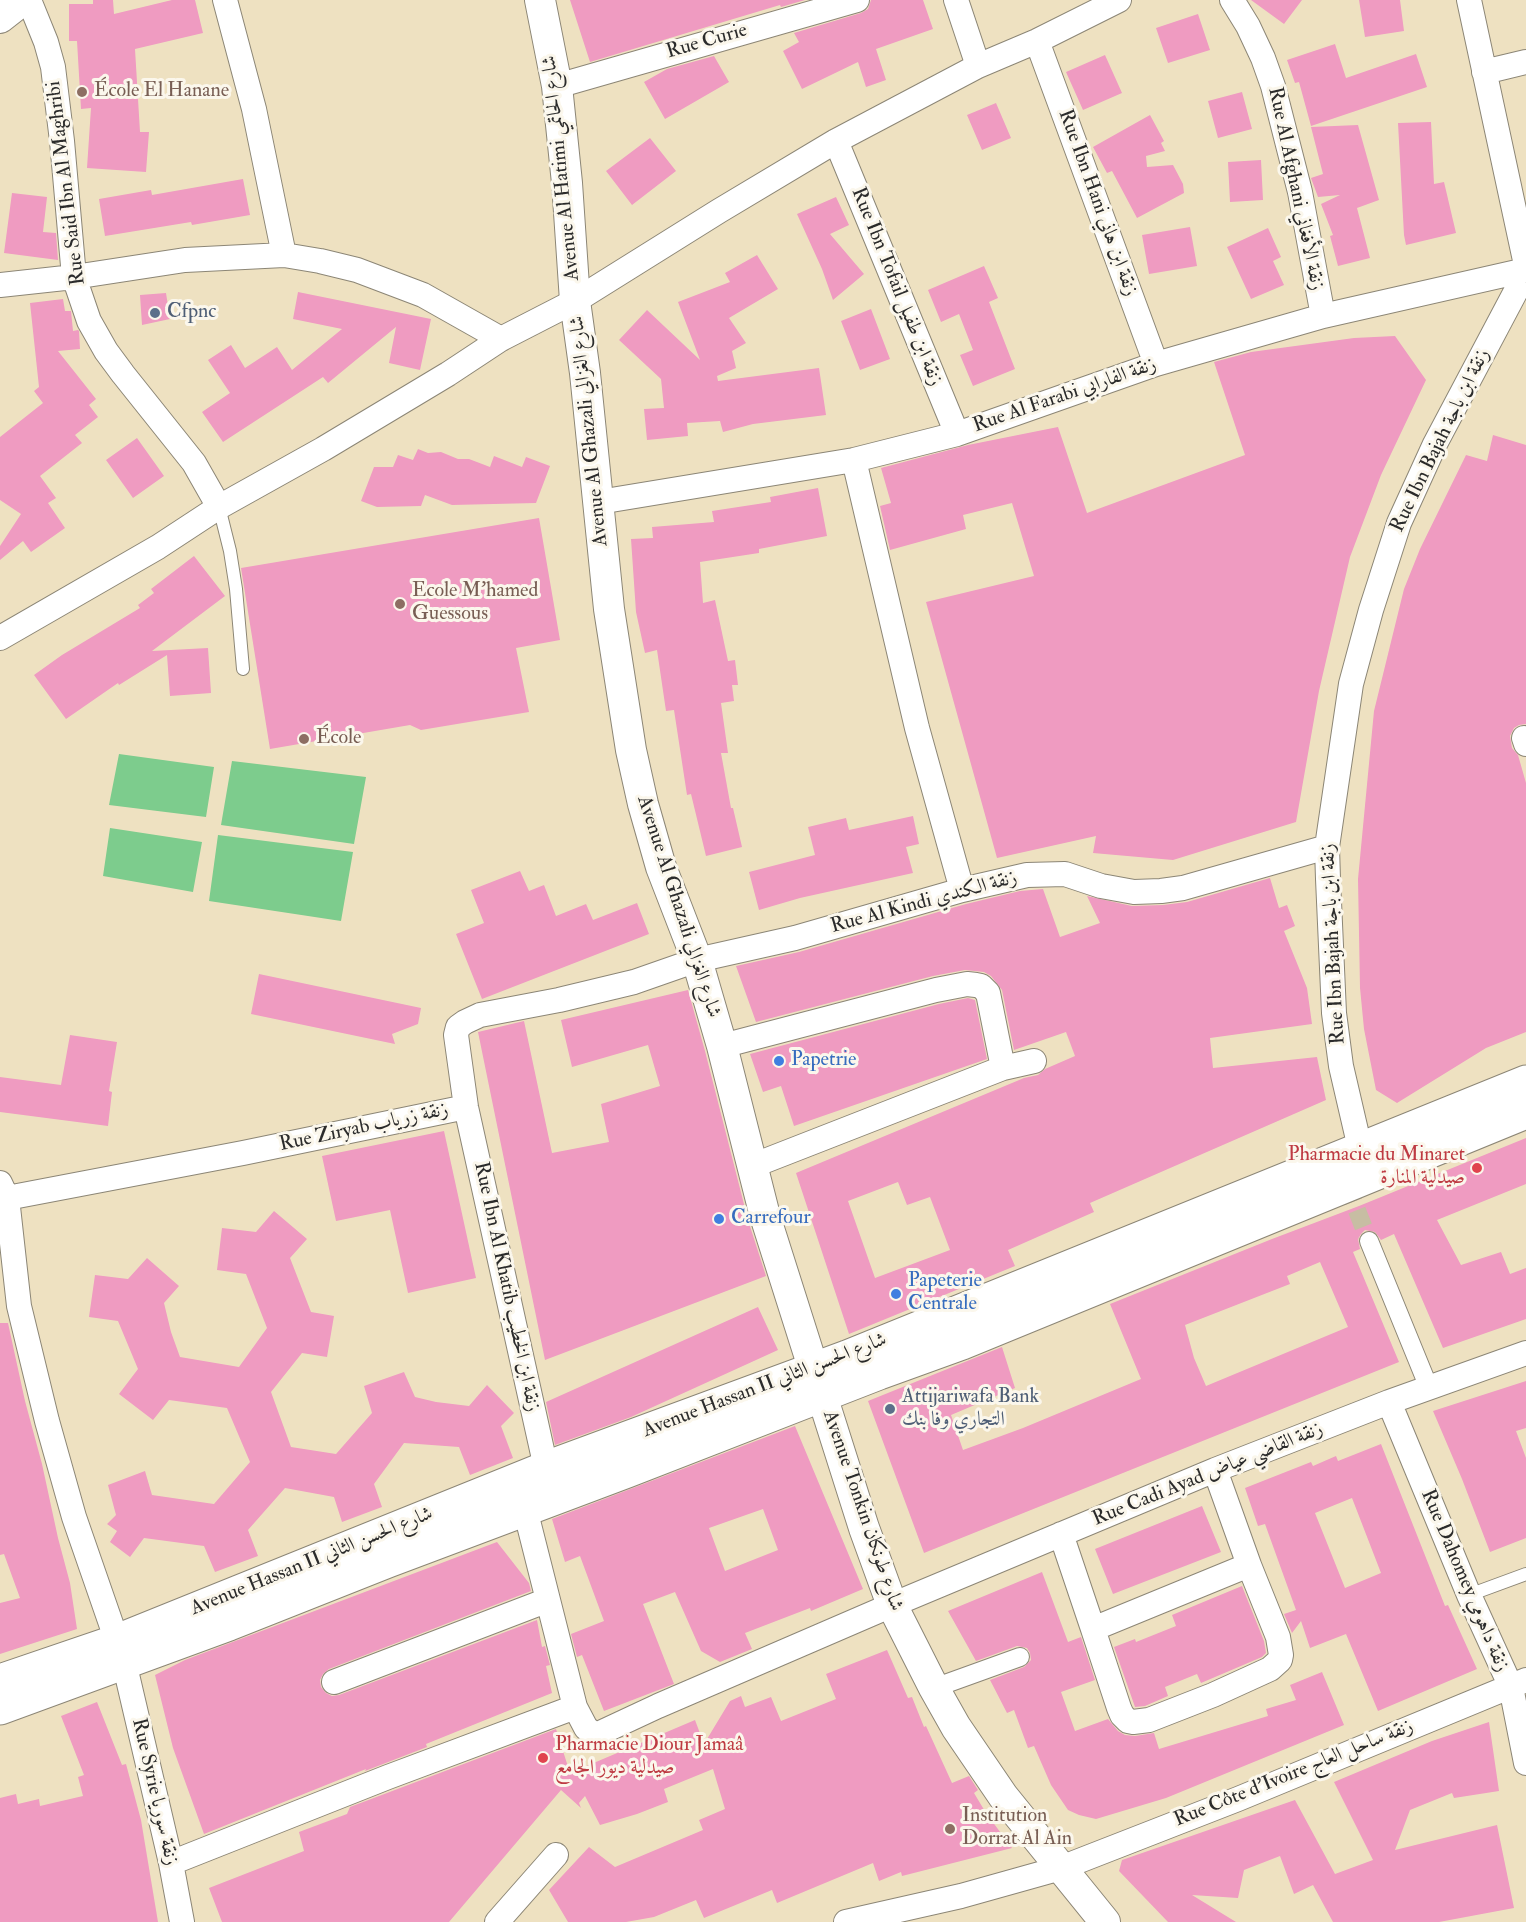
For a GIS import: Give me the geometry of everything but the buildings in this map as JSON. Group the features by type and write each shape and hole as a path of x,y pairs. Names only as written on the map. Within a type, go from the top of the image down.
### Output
{"main road":[{"name":"Avenue Hassan II شارع الحسن الثاني","path":"0,1681 121,1652 525,1509 1360,1148 1526,1082"},
{"name":"Avenue Hassan II شارع الحسن الثاني","path":"0,1708 121,1652 546,1468 819,1382 972,1339 1526,1112"}],"street":[{"path":"0,18 23,0"},
{"name":"Rue Said Ibn Al Maghribi","path":"29,0 46,42 53,68 74,277 89,321 106,351 189,455 219,507"},
{"path":"225,0 254,109 284,255"},
{"name":"Avenue Al Hatimi شارع الحاتمي","path":"540,0 557,86 567,183 575,301"},
{"name":"Rue Curie","path":"557,86 857,0"},
{"path":"956,0 978,66"},
{"path":"0,638 158,547 219,507 323,449 448,374 501,339 575,301 836,141 978,66 1037,41 1119,0"},
{"name":"Rue Al Afghani زنقة الأفغاني","path":"1232,0 1248,26 1273,86 1300,192 1323,316"},
{"path":"1469,0 1526,265"},
{"name":"Rue Ibn Hani زنقة ابن هاني","path":"1037,41 1156,364"},
{"path":"1484,72 1526,62"},
{"name":"Rue Ibn Tofail زنقة ابن طفيل","path":"836,141 957,434"},
{"path":"0,285 74,277 185,260 284,255 357,270 423,295 501,339"},
{"name":"Rue Al Farabi زنقة الفارابي","path":"598,502 854,460 957,434 1156,364 1323,316 1526,271"},
{"name":"Rue Ibn Bajah زنقة ابن باجة","path":"1360,1148 1341,1066 1334,1014 1327,847 1351,684 1371,610 1399,524 1435,444 1526,271"},
{"name":"Avenue Al Ghazali شارع الغزالي","path":"575,301 585,373 609,609 631,750 643,804 661,867 697,960 722,1046 765,1216 819,1382"},
{"path":"854,460 917,728 962,890"},
{"name":"Rue Al Kindi زنقة الكندي","path":"697,960 795,938 962,890 1027,875 1065,874 1101,886 1134,892 1161,891 1183,888 1327,847"},
{"name":"Rue Ziryab زنقة زرياب","path":"4,1190 243,1153 466,1107 456,1035 458,1027 465,1022 480,1015 559,1000 634,982 697,960"},
{"path":"722,1046 967,984 981,986 988,993 1003,1068"},
{"path":"752,1166 1003,1068 1034,1061"},
{"name":"Rue Ibn Al Khatib زنقة ابن الخطيب","path":"466,1107 546,1468"},
{"name":"Rue Syrie زنقة سوريا","path":"4,1190 19,1306 44,1409 74,1517 121,1652 171,1863 182,1922"},
{"path":"1369,1241 1429,1388"},
{"name":"Rue Cadi Ayad زنقة القاضي عياض","path":"525,1509 575,1707 590,1732 601,1734 658,1706 892,1605 1215,1470 1389,1402 1526,1353"},
{"name":"Avenue Tonkin شارع طونكان","path":"819,1382 864,1528 892,1605 934,1688 956,1727 1003,1796 1105,1922"},
{"name":"Rue Dahomey زنقة داهومي","path":"1389,1402 1469,1595 1518,1683 1526,1763"},
{"path":"1061,1534 1122,1715 1128,1721 1133,1722 1149,1720 1213,1695 1270,1669 1280,1660 1281,1655 1278,1637 1215,1470"},
{"path":"1093,1629 1249,1565"},
{"path":"334,1682 548,1600"},
{"path":"934,1688 1020,1657"},
{"name":"Rue Côte d'Ivoire زنقة ساحل العاج","path":"846,1922 962,1896 1061,1868 1238,1799 1518,1683"},
{"path":"171,1863 388,1777 575,1707"},
{"path":"497,1922 556,1856"}],"lane":[{"path":"219,507 230,551 236,589 243,669"},
{"path":"1469,1595 1526,1574"}],"green space":[{"path":"119,754 214,767 206,817 109,805"},
{"path":"232,761 366,777 354,844 221,825"},
{"path":"110,828 202,842 193,892 103,876"},
{"path":"218,835 353,852 341,921 209,901"}],"tunnel":[{"path":"1347,1185 1369,1241"}],"place":[{"name":"École El Hanane","path":"82,92"},
{"name":"Cfpnc","path":"155,313"},
{"name":"Ecole M'hamed Guessous","path":"400,604"},
{"name":"École","path":"304,739"},
{"name":"Papetrie","path":"779,1061"},
{"name":"Pharmacie du Minaret صيدلية المنارة","path":"1477,1168"},
{"name":"Carrefour","path":"719,1219"},
{"name":"Papeterie Centrale","path":"896,1294"},
{"name":"Attijariwafa Bank التجاري وفا بنك","path":"890,1409"},
{"name":"Pharmacie Diour Jamaâ صيدلية ديور الجامع","path":"543,1758"},
{"name":"Institution Dorrat Al Ain","path":"950,1829"}]}
